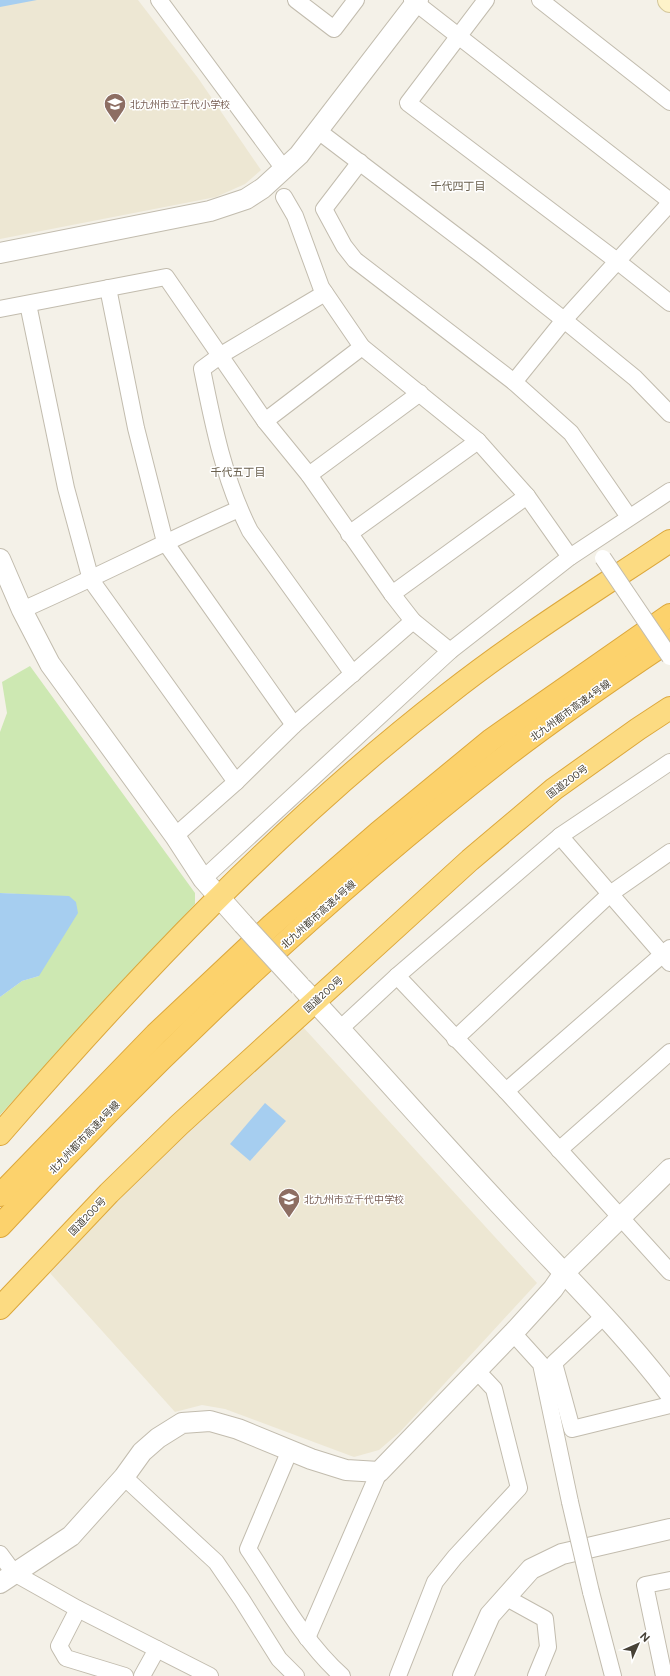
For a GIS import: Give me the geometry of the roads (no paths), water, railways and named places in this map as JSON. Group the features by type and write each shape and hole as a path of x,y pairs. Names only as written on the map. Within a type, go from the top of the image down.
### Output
{"highway":[{"path":"0,1134 149,969 219,897 329,794 447,694 558,616 670,541"},
{"name":"北九州都市高速4号線","path":"0,1195 156,1034 272,925 354,853 491,740 670,615"},
{"name":"北九州都市高速4号線","path":"0,1226 55,1166 170,1049 289,939 383,857 503,759 618,675 670,640"},
{"name":"国道200号","path":"0,1308 110,1193 308,994 554,789 670,708"}],"street":[{"path":"159,0 284,169"},
{"path":"296,0 334,29 356,0"},
{"path":"486,0 408,103 617,261 670,303"},
{"path":"540,0 670,102"},
{"path":"0,253 210,211 246,198 263,188 299,154 415,1 458,38 670,202 564,320 514,382"},
{"path":"317,130 564,320 635,378 670,414"},
{"path":"360,162 324,209 344,246 355,260 514,382 571,433 629,518"},
{"path":"284,197 295,216 321,287 362,346 478,441 527,496 570,557"},
{"path":"0,309 166,277 265,420 309,475 392,594 413,621 450,651"},
{"path":"108,288 136,428 165,542 294,725"},
{"path":"325,293 221,355 202,369 215,437 239,509 250,531 353,674"},
{"path":"28,304 66,488 91,580 236,782"},
{"path":"265,420 362,346"},
{"path":"309,475 420,393"},
{"path":"349,534 478,441"},
{"path":"203,879 450,651 592,541 670,491"},
{"path":"392,594 527,496"},
{"path":"22,610 91,580 165,542 239,509"},
{"path":"592,541 670,657"},
{"path":"0,559 22,610 50,664 175,836 203,879 243,924 341,1028 504,1210 639,1354 670,1394"},
{"path":"175,836 236,782 294,725 413,621"},
{"path":"341,1028 397,976 560,836 670,762"},
{"path":"506,1091 667,955 610,894 560,836"},
{"path":"455,1039 610,894 670,852"},
{"path":"397,976 455,1039 506,1091 670,1272"},
{"path":"559,1150 670,1052"},
{"path":"307,1638 379,1472 553,1290 564,1273 670,1168"},
{"path":"604,1316 554,1363 572,1430 670,1405"},
{"path":"513,1333 541,1364 570,1502 591,1592 613,1676"},
{"path":"398,1676 435,1582 455,1557 519,1488 494,1389 477,1371"},
{"path":"7,1578 71,1536 124,1477 142,1452 158,1438 182,1423 210,1421 238,1429 346,1470 379,1472"},
{"path":"290,1450 248,1549 307,1638 330,1665 342,1676"},
{"path":"124,1477 216,1562 279,1659 296,1676"},
{"path":"463,1676 490,1615 504,1597 531,1569 562,1554 670,1529"},
{"path":"0,1554 7,1578"},
{"path":"7,1578 78,1609 210,1676"},
{"path":"664,1676 645,1585 670,1580"},
{"path":"504,1597 545,1619 548,1647 536,1676"},
{"path":"78,1609 59,1646 66,1658 125,1676"},
{"path":"142,1676 157,1649"}],"water":[{"path":"0,0 37,0 0,7"},
{"path":"0,893 69,896 76,902 78,913 39,976 22,981 0,997"},
{"path":"265,1103 286,1121 250,1161 230,1144"}],"place":[{"name":"北九州市立千代小学校","path":"115,124"},
{"name":"北九州市立千代中学校","path":"289,1218"}],"district":[{"name":"千代四丁目","path":"458,186"},
{"name":"千代五丁目","path":"238,472"}]}
